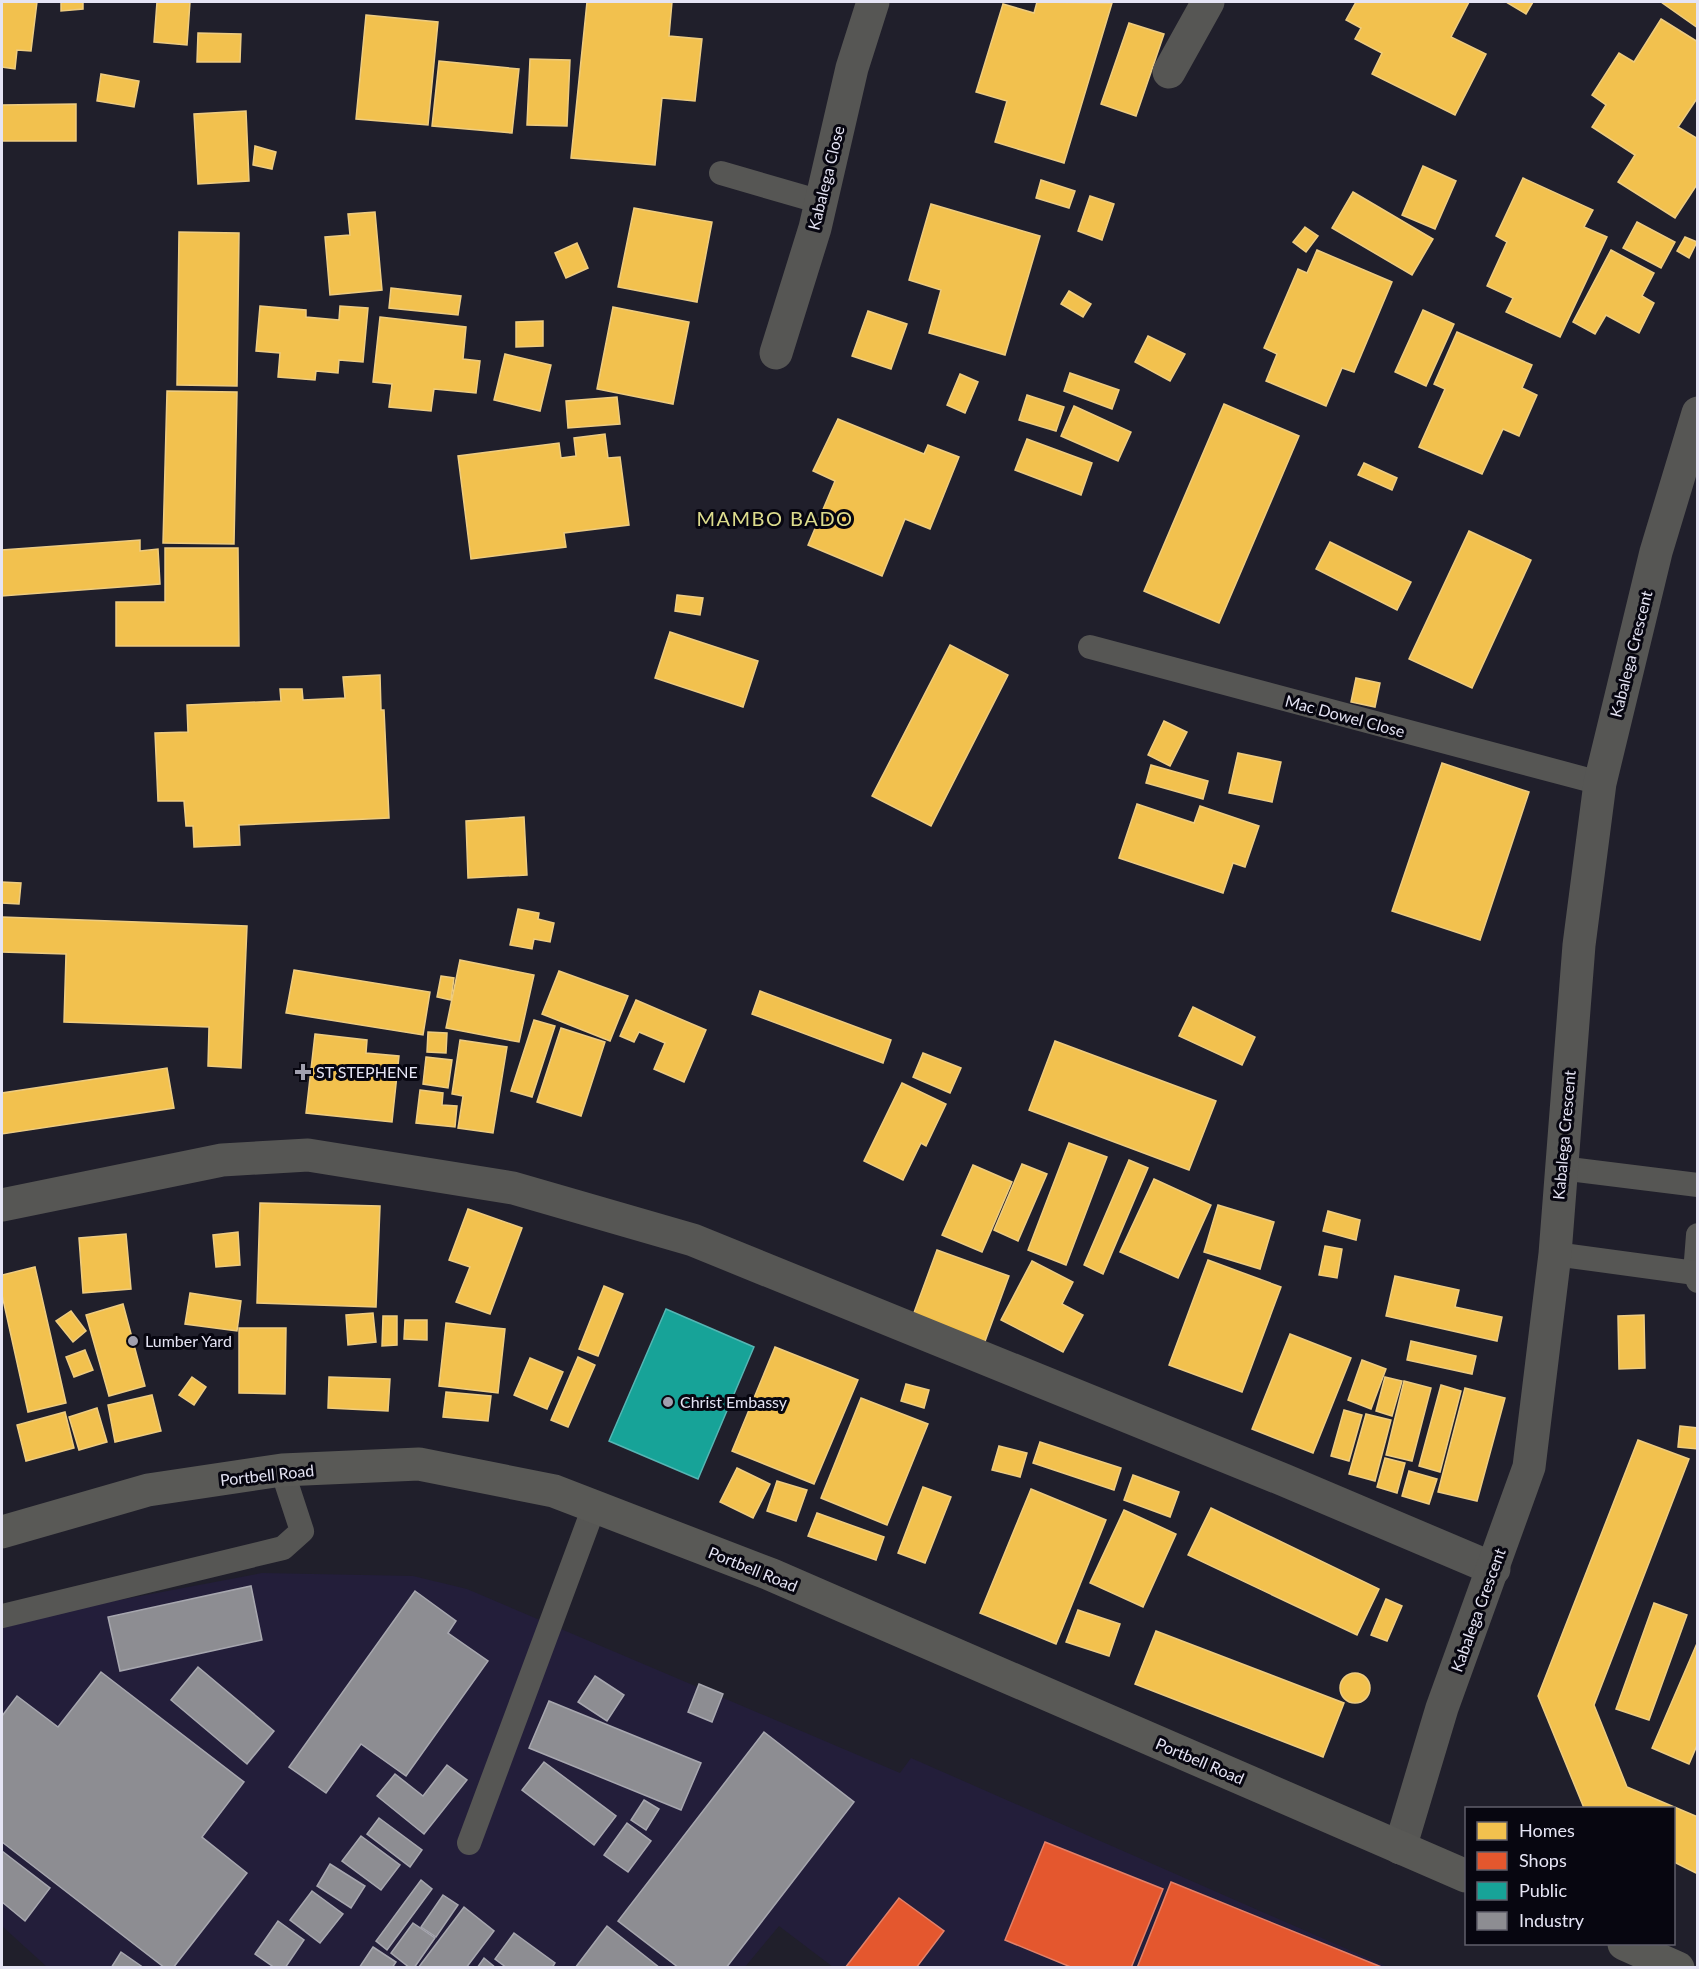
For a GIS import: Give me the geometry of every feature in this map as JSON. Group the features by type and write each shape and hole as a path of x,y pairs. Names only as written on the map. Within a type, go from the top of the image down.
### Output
{"main road":[{"name":"Portbell Road","path":"2,1532 148,1490 282,1470 419,1464 554,1491 772,1575 1465,1875"},
{"path":"1626,1945 1660,1964"}],"street":[{"name":"Kabalega Close","path":"776,353 821,202 852,68 873,2"},
{"path":"1169,72 1208,2"},
{"name":"Kabalega Crescent","path":"1400,1848 1442,1708 1529,1467 1555,1254 1579,945 1600,783 1656,552 1698,413"},
{"path":"2,1205 222,1160 308,1155 513,1188 693,1239 1284,1480 1494,1569"}],"lane":[{"path":"721,173 821,202"},
{"name":"Mac Dowel Close","path":"1090,647 1600,783"},
{"path":"1562,1168 1698,1185"},
{"path":"1555,1254 1696,1277 1698,1235"},
{"path":"2,1616 283,1548 302,1532 282,1470"},
{"path":"469,1843 594,1506"}],"shaded area":[{"path":"262,1573 413,1576 467,1589 900,1773 911,1758 1388,1967 833,1967 779,1926 745,1967 47,1967 2,1926 2,1628 93,1605"}],"building: Homes":[{"path":"2,2 37,2 31,51 17,50 15,69 2,67"},
{"path":"61,2 83,2 83,9 61,11"},
{"path":"157,2 190,2 187,45 154,42"},
{"path":"587,2 672,2 669,36 702,39 695,101 662,98 655,165 571,158"},
{"path":"1037,2 1112,3 1064,163 995,142 1007,101 976,92 1003,4 1034,13"},
{"path":"1356,2 1469,2 1451,37 1486,54 1455,115 1372,74 1382,53 1355,39 1361,28 1346,20"},
{"path":"1506,2 1533,2 1526,14"},
{"path":"1661,2 1698,2 1698,28"},
{"path":"366,15 438,22 428,125 356,119"},
{"path":"1661,19 1698,42 1698,97 1678,127 1698,139 1698,183 1675,218 1618,182 1635,155 1592,127 1606,105 1592,95 1619,53 1634,62"},
{"path":"1129,23 1164,34 1136,116 1101,104"},
{"path":"198,33 241,34 240,62 197,62"},
{"path":"530,59 570,60 567,126 527,125"},
{"path":"439,61 519,69 512,133 432,126"},
{"path":"101,74 139,81 134,107 97,101"},
{"path":"76,104 76,141 2,141 2,105"},
{"path":"246,111 249,181 198,184 194,114"},
{"path":"255,146 276,152 272,169 253,165"},
{"path":"1423,166 1456,181 1435,229 1402,215"},
{"path":"1523,178 1593,210 1584,227 1607,237 1560,337 1506,312 1513,298 1487,286 1507,242 1496,236"},
{"path":"1041,180 1075,191 1069,208 1036,198"},
{"path":"1353,192 1433,239 1412,275 1332,228"},
{"path":"1090,196 1114,204 1102,240 1078,231"},
{"path":"931,204 1040,236 1005,355 929,333 941,290 909,280"},
{"path":"634,208 712,222 697,302 618,287"},
{"path":"375,212 382,290 330,295 325,237 350,235 348,214"},
{"path":"1637,222 1675,242 1661,268 1623,248"},
{"path":"1305,227 1318,236 1306,252 1293,242"},
{"path":"179,232 239,233 237,386 177,385"},
{"path":"1685,237 1697,242 1689,258 1677,251"},
{"path":"577,243 588,268 566,278 555,253"},
{"path":"1317,250 1392,282 1354,372 1342,368 1326,406 1266,381 1277,354 1264,348 1298,269 1307,273"},
{"path":"1611,250 1654,273 1642,296 1654,303 1639,333 1606,315 1595,334 1573,322"},
{"path":"391,288 461,296 458,315 389,308"},
{"path":"1069,291 1091,304 1083,317 1061,304"},
{"path":"260,306 306,310 306,317 339,320 340,306 368,308 363,362 339,360 338,373 316,371 315,380 278,377 280,353 256,351"},
{"path":"613,307 689,322 673,404 597,389"},
{"path":"1423,310 1454,324 1426,386 1395,372"},
{"path":"868,311 907,324 891,369 852,356"},
{"path":"380,317 466,327 463,359 480,361 476,393 434,389 431,411 389,407 392,384 373,382"},
{"path":"543,321 543,346 516,347 516,322"},
{"path":"1457,332 1532,365 1522,388 1537,395 1519,436 1503,429 1482,474 1419,447 1445,389 1434,384"},
{"path":"1148,336 1185,354 1170,381 1135,362"},
{"path":"505,354 551,365 540,411 494,400"},
{"path":"1070,373 1119,390 1112,409 1064,391"},
{"path":"960,374 978,382 965,413 947,405"},
{"path":"167,391 237,392 234,544 163,543"},
{"path":"1027,395 1064,407 1056,431 1019,420"},
{"path":"617,397 620,424 568,428 566,401"},
{"path":"1224,404 1299,436 1219,623 1144,591"},
{"path":"1074,406 1131,432 1118,461 1061,436"},
{"path":"838,419 924,454 928,445 959,457 930,529 905,519 882,576 808,545 835,481 813,471"},
{"path":"605,434 608,458 620,457 629,525 564,533 566,547 471,559 458,456 559,443 561,458 576,456 574,438"},
{"path":"1027,439 1092,463 1081,495 1015,470"},
{"path":"1364,463 1397,478 1392,490 1358,475"},
{"path":"1469,531 1531,560 1472,688 1409,659"},
{"path":"140,540 140,551 158,549 160,584 2,596 2,550"},
{"path":"1330,542 1411,582 1397,610 1316,569"},
{"path":"165,548 238,548 239,646 116,646 116,602 165,602"},
{"path":"677,595 703,598 700,615 675,611"},
{"path":"670,632 758,661 743,707 655,678"},
{"path":"950,645 1008,675 931,826 872,796"},
{"path":"380,675 389,818 239,825 240,845 194,847 193,826 186,826 184,801 158,801 155,733 188,732 187,705 281,701 280,689 302,689 303,700 345,698 343,677"},
{"path":"1356,678 1380,683 1375,707 1351,702"},
{"path":"1164,721 1187,732 1170,766 1148,755"},
{"path":"1238,753 1281,762 1272,802 1229,793"},
{"path":"1442,763 1529,792 1480,940 1392,911"},
{"path":"1151,765 1208,781 1203,799 1146,783"},
{"path":"1137,804 1194,823 1200,806 1259,826 1245,867 1233,863 1223,893 1119,858"},
{"path":"524,817 527,875 468,878 466,821"},
{"path":"2,882 21,883 19,904 2,903"},
{"path":"518,909 539,913 538,919 554,923 550,942 534,939 532,949 510,945"},
{"path":"2,917 247,926 241,1068 208,1066 209,1027 64,1022 66,954 2,952"},
{"path":"460,960 534,975 519,1042 446,1028"},
{"path":"294,970 430,992 423,1035 286,1013"},
{"path":"559,971 628,996 610,1041 542,1014"},
{"path":"441,976 454,978 451,1000 437,997"},
{"path":"760,991 891,1040 883,1063 752,1014"},
{"path":"636,1000 706,1030 684,1082 654,1069 665,1043 639,1032 634,1042 620,1036"},
{"path":"1193,1007 1255,1037 1242,1065 1179,1036"},
{"path":"534,1020 555,1026 532,1097 511,1091"},
{"path":"561,1028 605,1042 581,1116 537,1102"},
{"path":"428,1032 447,1033 446,1053 427,1052"},
{"path":"315,1034 367,1040 366,1053 399,1056 392,1122 306,1113"},
{"path":"460,1040 507,1047 493,1133 458,1128 463,1096 452,1094"},
{"path":"1055,1041 1216,1101 1189,1170 1029,1110"},
{"path":"923,1053 961,1068 950,1093 913,1077"},
{"path":"426,1057 452,1060 448,1088 423,1084"},
{"path":"167,1068 174,1108 2,1134 2,1093"},
{"path":"902,1083 946,1104 926,1146 921,1143 903,1180 864,1161"},
{"path":"420,1090 443,1093 442,1105 457,1106 455,1127 416,1123"},
{"path":"1069,1143 1107,1157 1066,1265 1028,1250"},
{"path":"1129,1160 1148,1168 1103,1274 1084,1265"},
{"path":"1022,1164 1047,1174 1018,1241 994,1230"},
{"path":"973,1165 1012,1182 982,1252 942,1235"},
{"path":"1154,1179 1211,1205 1178,1278 1120,1252"},
{"path":"260,1203 380,1206 376,1307 257,1303"},
{"path":"1218,1205 1274,1222 1260,1269 1204,1252"},
{"path":"468,1209 522,1228 490,1314 456,1302 470,1267 449,1260"},
{"path":"1328,1211 1360,1220 1356,1240 1323,1231"},
{"path":"238,1232 240,1265 216,1267 213,1235"},
{"path":"126,1234 131,1289 83,1293 79,1238"},
{"path":"1325,1246 1342,1249 1337,1278 1319,1275"},
{"path":"937,1250 1009,1276 984,1344 912,1318"},
{"path":"1208,1260 1281,1287 1242,1392 1169,1365"},
{"path":"1032,1261 1073,1282 1062,1304 1083,1315 1063,1352 1001,1320"},
{"path":"35,1267 66,1403 28,1412 2,1295 2,1275"},
{"path":"1395,1276 1459,1290 1455,1307 1502,1317 1497,1341 1386,1316"},
{"path":"604,1286 623,1294 598,1356 579,1349"},
{"path":"190,1293 241,1301 237,1331 185,1324"},
{"path":"123,1304 145,1386 109,1396 86,1315"},
{"path":"71,1311 86,1331 73,1342 56,1321"},
{"path":"373,1313 376,1342 348,1345 346,1315"},
{"path":"1644,1315 1645,1368 1619,1369 1618,1316"},
{"path":"383,1316 397,1316 397,1345 382,1346"},
{"path":"405,1320 427,1320 427,1340 404,1339"},
{"path":"446,1323 505,1329 498,1393 439,1386"},
{"path":"239,1328 286,1328 285,1394 239,1393"},
{"path":"1290,1334 1351,1358 1313,1453 1252,1429"},
{"path":"1411,1341 1476,1356 1472,1374 1407,1360"},
{"path":"775,1347 858,1380 814,1484 732,1451"},
{"path":"85,1350 93,1370 74,1377 66,1357"},
{"path":"578,1357 595,1365 568,1427 551,1420"},
{"path":"530,1358 563,1372 547,1409 514,1395"},
{"path":"1362,1360 1386,1369 1371,1409 1348,1400"},
{"path":"192,1377 206,1387 194,1405 179,1395"},
{"path":"329,1377 390,1379 388,1411 328,1408"},
{"path":"1385,1377 1402,1381 1392,1416 1376,1411"},
{"path":"1404,1381 1431,1388 1412,1461 1386,1455"},
{"path":"906,1384 929,1390 924,1408 901,1401"},
{"path":"1441,1385 1461,1391 1440,1472 1419,1466"},
{"path":"1465,1388 1505,1398 1477,1501 1438,1492"},
{"path":"446,1392 491,1396 488,1421 443,1417"},
{"path":"152,1395 161,1431 115,1442 108,1405"},
{"path":"861,1398 928,1424 887,1525 821,1498"},
{"path":"97,1408 107,1442 79,1450 69,1417"},
{"path":"1344,1410 1362,1415 1349,1461 1331,1456"},
{"path":"65,1412 74,1448 26,1461 17,1425"},
{"path":"1366,1414 1391,1420 1375,1481 1349,1474"},
{"path":"1680,1426 1698,1428 1698,1449 1678,1447"},
{"path":"1638,1440 1689,1459 1594,1705 1627,1787 1674,1807 1584,1807 1538,1696"},
{"path":"1040,1442 1121,1468 1114,1490 1033,1463"},
{"path":"999,1446 1027,1453 1020,1477 992,1470"},
{"path":"1385,1458 1405,1463 1397,1493 1377,1487"},
{"path":"737,1468 770,1484 753,1518 720,1502"},
{"path":"1409,1471 1437,1479 1429,1504 1402,1496"},
{"path":"1133,1475 1179,1492 1170,1517 1124,1500"},
{"path":"777,1481 807,1490 796,1521 767,1511"},
{"path":"923,1487 951,1497 925,1563 898,1553"},
{"path":"1031,1489 1106,1520 1056,1644 980,1613"},
{"path":"1211,1508 1379,1589 1357,1635 1188,1555"},
{"path":"1124,1510 1176,1534 1143,1607 1090,1583"},
{"path":"817,1513 884,1537 876,1560 808,1536"},
{"path":"1386,1599 1402,1606 1387,1641 1371,1635"},
{"path":"1654,1603 1687,1615 1649,1720 1616,1709"},
{"path":"1078,1610 1120,1624 1109,1656 1066,1642"},
{"path":"1156,1631 1344,1703 1323,1757 1135,1684"},
{"path":"1698,1641 1698,1743 1689,1764 1652,1748"},
{"path":"1355,1673 1366,1677 1370,1688 1366,1699 1355,1703 1344,1699 1340,1688 1344,1677"},
{"path":"1675,1807 1698,1817 1698,1874 1675,1862"}],"building: Shops":[{"path":"1045,1842 1163,1889 1131,1968 1073,1968 1005,1940"},
{"path":"1171,1882 1384,1968 1137,1968"},
{"path":"899,1898 944,1931 916,1968 845,1968"}],"building: Public":[{"path":"666,1309 754,1347 698,1479 609,1441"}],"building: Industry":[{"path":"251,1586 262,1640 120,1671 108,1617"},
{"path":"415,1591 456,1621 448,1633 488,1661 406,1776 361,1744 326,1793 289,1767"},
{"path":"198,1667 274,1731 247,1764 171,1700"},
{"path":"101,1672 244,1782 202,1837 247,1873 173,1968 165,1968 2,1842 2,1716 17,1696 58,1727"},
{"path":"595,1676 624,1695 607,1721 578,1702"},
{"path":"699,1684 723,1694 712,1722 688,1712"},
{"path":"549,1701 701,1763 681,1810 529,1748"},
{"path":"764,1732 854,1802 726,1968 679,1968 618,1921"},
{"path":"544,1762 616,1816 594,1845 522,1790"},
{"path":"447,1765 467,1780 424,1834 377,1796 395,1774 423,1796"},
{"path":"644,1800 659,1809 646,1830 631,1820"},
{"path":"379,1818 422,1850 410,1867 367,1834"},
{"path":"627,1823 651,1841 628,1872 604,1855"},
{"path":"361,1836 400,1865 381,1890 342,1861"},
{"path":"2,1851 50,1888 25,1921 2,1902"},
{"path":"330,1864 365,1886 351,1908 317,1886"},
{"path":"421,1880 432,1889 387,1950 376,1941"},
{"path":"312,1891 343,1914 320,1943 290,1920"},
{"path":"443,1895 458,1905 436,1937 421,1927"},
{"path":"464,1907 494,1931 466,1968 418,1968"},
{"path":"278,1921 304,1940 285,1968 275,1968 255,1954"},
{"path":"413,1923 435,1938 414,1968 410,1968 391,1953"},
{"path":"607,1926 660,1968 575,1968"},
{"path":"514,1933 555,1963 552,1968 507,1968 495,1959"},
{"path":"373,1947 396,1962 392,1968 359,1968"},
{"path":"121,1952 144,1968 111,1968"},
{"path":"484,1958 496,1968 477,1968"}],"place":[{"name":"ST STEPHENE","path":"303,1072"},
{"name":"Lumber Yard","path":"133,1341"},
{"name":"Christ Embassy","path":"668,1402"}],"district":[{"name":"MAMBO BADO","path":"775,519"}]}
